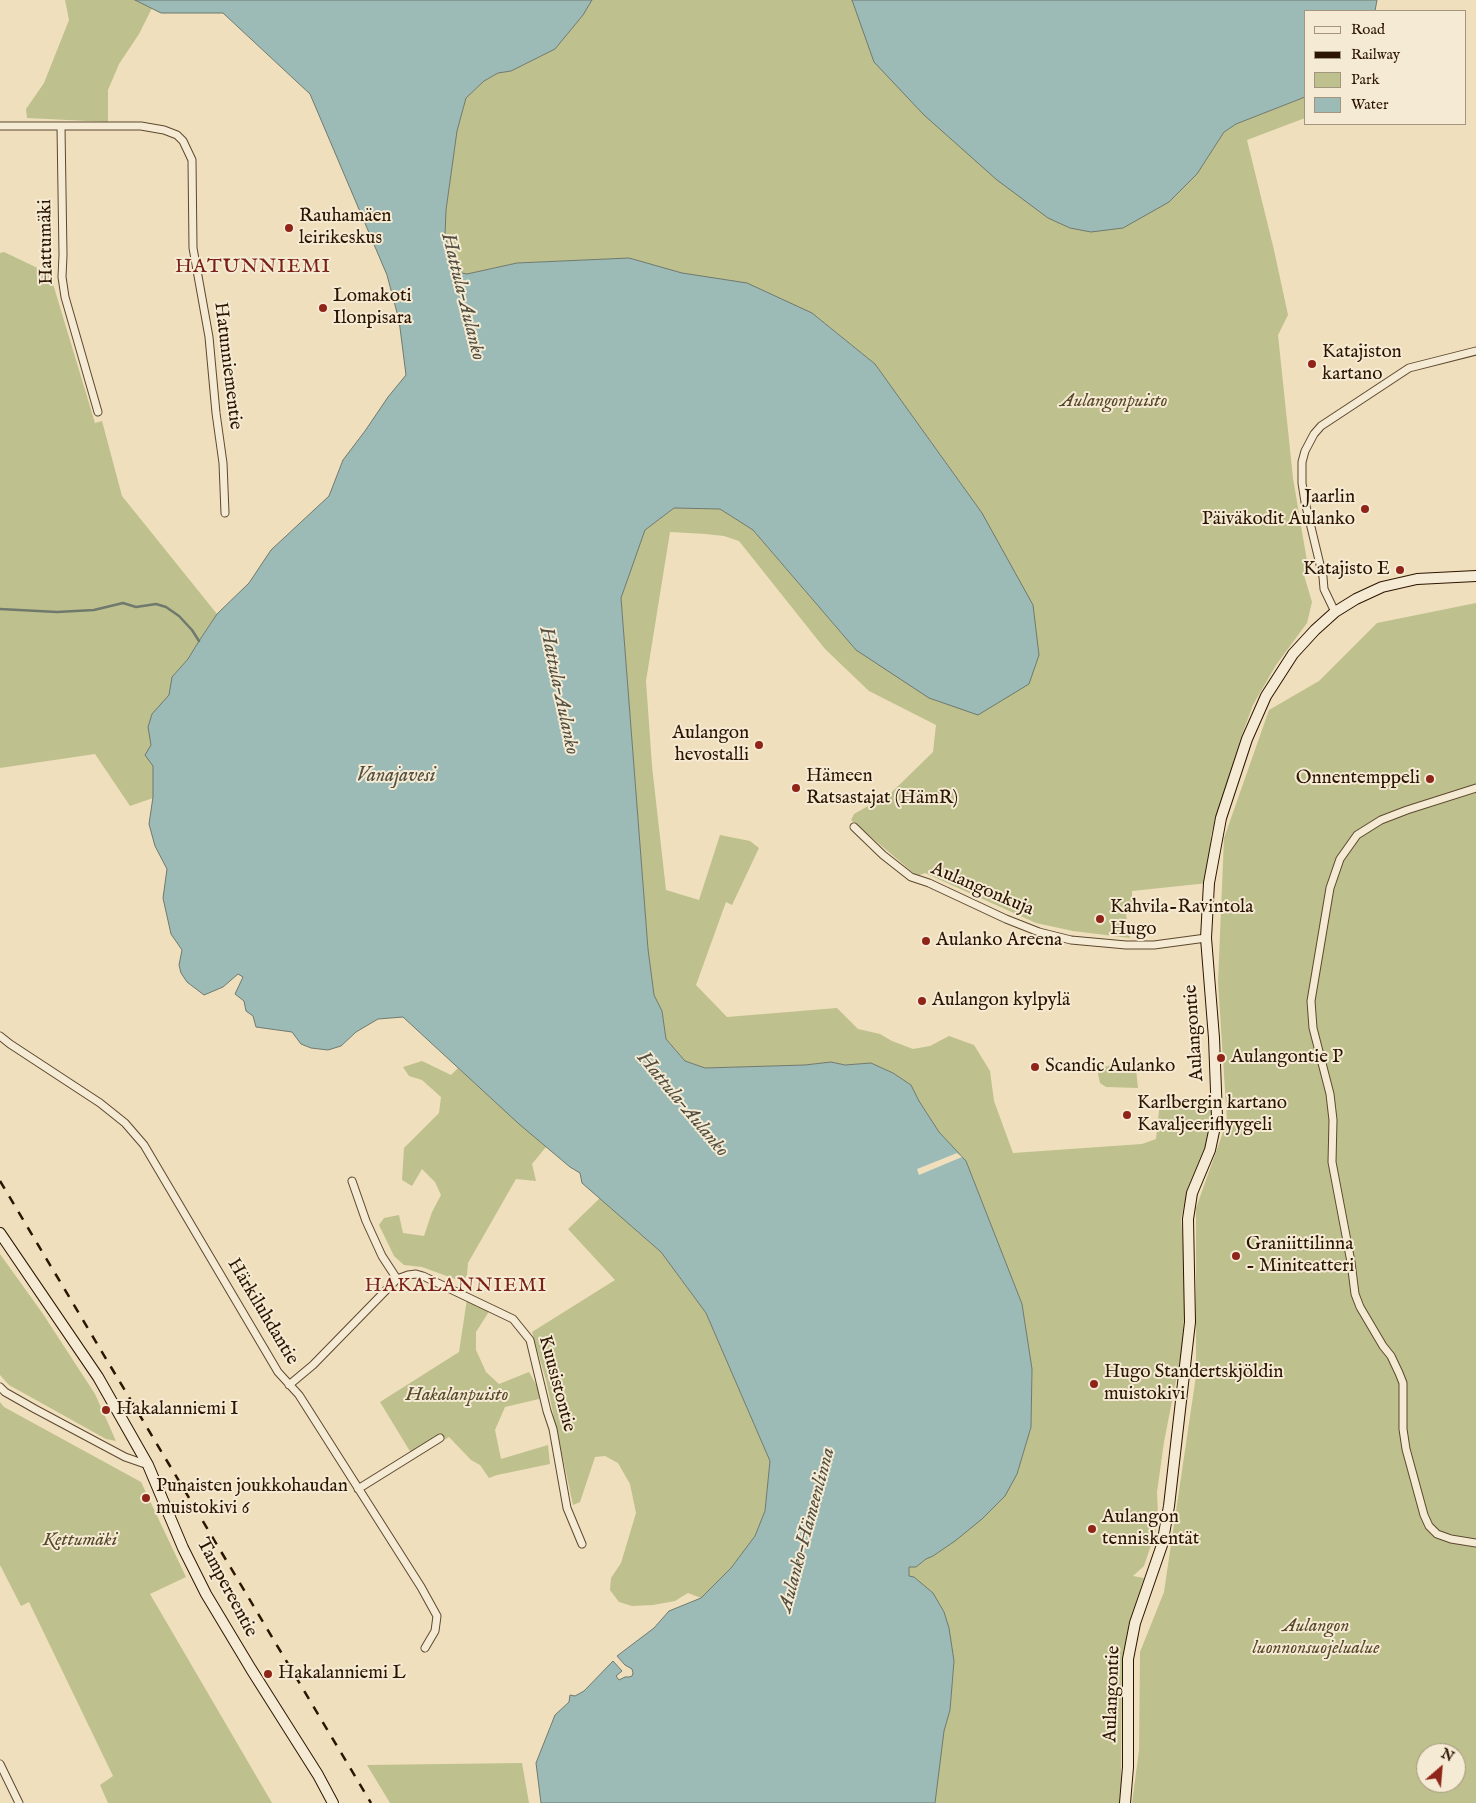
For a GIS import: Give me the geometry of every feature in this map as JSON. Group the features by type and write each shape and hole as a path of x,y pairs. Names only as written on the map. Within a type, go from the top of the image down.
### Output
{"main road":[{"name":"Aulangontie","path":"1125,1803 1128,1767 1128,1659 1135,1623 1162,1545 1169,1506 1190,1322 1187,1225 1192,1193 1210,1150 1217,1117 1214,1038 1206,938 1208,883 1214,849 1232,781 1247,739 1266,696 1293,654 1334,612 1356,599 1391,585 1417,579 1476,576"},
{"name":"Tampereentie","path":"0,1233 98,1377 148,1465 183,1548 206,1594 308,1759 332,1803"}],"street":[{"name":"Hatunniementie","path":"0,126 141,126 164,130 176,135 183,141 192,160 193,248 209,337 223,463 225,513"},
{"name":"Hattumäki","path":"61,127 64,255 62,277 65,297 98,412"},
{"path":"1334,612 1324,589 1302,483 1302,462 1305,451 1314,434 1321,426 1409,368 1476,352"},
{"path":"1476,788 1381,820 1357,835 1340,859 1330,888 1311,1001 1313,1028 1330,1094 1333,1120 1332,1162 1351,1262 1355,1294 1360,1307 1400,1373 1403,1383 1403,1428 1406,1449 1424,1515 1429,1526 1437,1534 1451,1539 1476,1543"},
{"name":"Aulangonkuja","path":"854,827 883,855 911,877 929,883 1040,932 1072,940 1126,945 1206,938"},
{"name":"Härkiluhdantie","path":"0,1036 100,1103 135,1134 158,1167 278,1372 299,1395 437,1616 435,1631 425,1648"},
{"path":"289,1385 320,1358 397,1279 382,1256 366,1221 352,1181"},
{"name":"Kuusistontie","path":"397,1279 416,1274 423,1276 513,1319 530,1340 553,1429 567,1508 582,1544"},
{"path":"0,1387 4,1392 125,1457 148,1465"},
{"path":"358,1489 440,1438"},
{"path":"0,1764 19,1803"}],"green space":[{"path":"65,0 135,0 152,8 139,34 119,64 108,90 108,122 27,118 26,109 44,83 69,20"},
{"name":"Aulangonpuisto","path":"592,0 852,0 874,61 1197,174 1224,132 1236,124 1304,97 1304,118 1247,140 1288,315 1278,335 1293,478 1307,561 1304,575 1312,602 1307,623 1276,665 1253,705 1240,740 1211,835 1208,883 1132,891 1132,913 1126,914 1130,938 1073,931 1036,923 925,873 917,876 851,820 854,814 891,793 933,752 936,725 869,691 825,649 739,541 724,536 670,532 646,681 652,766 666,890 699,900 720,835 750,841 759,848 732,905 726,902 696,985 727,1017 837,1008 858,1029 880,1034 913,1049 930,1046 949,1036 974,1045 990,1071 994,1101 1013,1153 1142,1144 1156,1139 1160,1101 1214,1099 1207,1142 1188,1187 1181,1219 1186,1282 1182,1350 1164,1442 1157,1492 1158,1515 1155,1533 1144,1566 1133,1576 1144,1578 1129,1623 1122,1660 1121,1785 1119,1803 935,1803 944,1731 950,1710 954,1661 944,1612 932,1593 914,1577 909,1576 909,1567 916,1567 955,1541 1017,1474 1031,1427 1032,1369 1022,1304 966,1161 939,1132 911,1085 893,1073 871,1063 845,1065 831,1062 805,1065 705,1068 685,1061 666,1039 662,1011 654,995 648,949 621,598 645,530 674,508 720,509 753,530 856,650 982,513 875,364 812,313 629,258 517,263 467,274 456,272 445,236 446,210 457,131 466,98 484,81 498,73 511,71 555,49 583,15"},
{"path":"4,252 50,274 95,423 102,421 122,496 217,614 188,659 172,677 206,894 179,965 182,950 171,934 163,898 167,869 155,846 149,824 153,798 130,806 95,754 0,768 0,253"},
{"name":"Aulangon luonnonsuojelualue","path":"1476,603 1476,1803 1132,1803 1139,1750 1140,1652 1164,1592 1196,1376 1196,1208 1227,1121 1218,982 1224,838 1269,710 1319,681 1377,623"},
{"path":"1135,1059 1138,1088 1106,1087 1100,1083 1098,1074 1100,1068"},
{"path":"422,1061 451,1075 458,1068 546,1147 532,1164 536,1181 516,1179 468,1263 467,1275 463,1282 422,1267 404,1265 394,1256 379,1225 384,1218 399,1215 403,1233 424,1236 432,1212 441,1195 435,1182 422,1169 412,1186 402,1180 404,1148 439,1113 441,1097 422,1080 409,1076 403,1067"},
{"path":"600,1198 661,1252 706,1313 770,1461 765,1511 755,1536 731,1568 701,1598 688,1593 675,1601 632,1606 619,1602 610,1590 611,1578 621,1563 636,1513 630,1484 618,1463 605,1456 595,1457 580,1502 573,1505 546,1380 532,1332 615,1280 568,1229"},
{"path":"0,1254 43,1314 95,1394 116,1441 106,1439 9,1385 0,1375"},
{"name":"Hakalanpuisto","path":"467,1299 490,1310 476,1332 476,1350 486,1372 499,1384 529,1372 539,1390 539,1399 505,1407 495,1430 501,1459 548,1445 550,1464 489,1478 480,1465 471,1460 449,1437 444,1440 440,1434 411,1453 380,1402 459,1352"},
{"name":"Kettumäki","path":"0,1402 4,1407 141,1482 186,1577 150,1594 272,1803 108,1803 100,1785 113,1776 29,1602 21,1606 0,1565"},
{"path":"522,1763 529,1803 390,1803 367,1765"}],"water":[{"name":"Vanajavesi","path":"135,0 592,0 583,15 555,49 511,71 498,73 484,81 466,98 457,131 446,210 445,236 456,272 467,274 517,263 629,258 682,273 747,283 812,313 875,364 982,513 1033,605 1039,655 1029,684 978,715 929,698 856,650 753,530 720,509 674,508 645,530 621,598 648,949 654,995 662,1011 666,1039 685,1061 705,1068 805,1065 831,1062 845,1065 871,1063 893,1073 911,1085 939,1132 966,1161 1022,1304 1032,1369 1031,1427 1017,1474 1005,1496 982,1519 933,1556 916,1567 909,1567 909,1576 914,1577 933,1593 944,1612 949,1628 954,1661 950,1710 944,1731 935,1803 541,1803 536,1763 555,1715 569,1702 570,1695 575,1696 584,1691 613,1661 622,1671 616,1676 619,1680 632,1676 632,1669 625,1665 617,1656 654,1628 669,1611 701,1598 731,1568 755,1536 765,1511 770,1461 706,1313 661,1252 582,1183 580,1173 570,1167 519,1124 403,1017 378,1019 356,1032 341,1046 328,1050 311,1048 301,1044 292,1032 256,1027 253,1016 246,1011 244,1001 235,994 243,977 238,974 223,987 204,995 187,982 181,973 179,965 182,950 171,934 163,898 167,869 155,846 149,824 153,797 153,766 145,755 151,745 148,727 152,714 169,695 172,677 188,659 217,614 249,583 271,550 329,496 343,460 406,375 399,320 387,275 310,94 223,13 161,13"},
{"path":"852,0 1377,0 1375,10 1304,10 1304,97 1236,124 1224,132 1197,174 1169,202 1123,228 1091,232 1070,228 1048,218 997,180 924,115 874,62"}],"pier":[{"path":"957,1153 962,1157 919,1175 917,1169"}],"waterway":[{"path":"0,609 57,612 94,610 123,603 136,607 156,604 166,607 179,616 199,641"}],"railway":[{"path":"0,1181 371,1803"}],"place":[{"name":"Rauhamäen leirikeskus","path":"289,228"},
{"name":"Lomakoti Ilonpisara","path":"323,308"},
{"name":"Katajiston kartano","path":"1312,364"},
{"name":"Jaarlin Päiväkodit Aulanko","path":"1365,509"},
{"name":"Katajisto E","path":"1400,570"},
{"name":"Aulangon hevostalli","path":"759,745"},
{"name":"Onnentemppeli","path":"1430,779"},
{"name":"Hämeen Ratsastajat (HämR)","path":"796,788"},
{"name":"Kahvila-Ravintola Hugo","path":"1100,919"},
{"name":"Aulanko Areena","path":"926,941"},
{"name":"Aulangon kylpylä","path":"922,1001"},
{"name":"Aulangontie P","path":"1221,1058"},
{"name":"Scandic Aulanko","path":"1035,1067"},
{"name":"Karlbergin kartano Kavaljeeriflyygeli","path":"1127,1115"},
{"name":"Graniittilinna - Miniteatteri","path":"1236,1256"},
{"name":"Hugo Standertskjöldin muistokivi","path":"1094,1384"},
{"name":"Hakalanniemi I","path":"106,1410"},
{"name":"Punaisten joukkohaudan muistokivi 6","path":"146,1498"},
{"name":"Aulangon tenniskentät","path":"1092,1529"},
{"name":"Hakalanniemi L","path":"268,1674"}],"district":[{"name":"HATUNNIEMI","path":"253,268"},
{"name":"HAKALANNIEMI","path":"456,1287"}],"water label":[{"name":"Hattula–Aulanko","path":"462,297"},
{"name":"Hattula–Aulanko","path":"558,691"},
{"name":"Hattula–Aulanko","path":"682,1105"},
{"name":"Aulanko–Hämeenlinna","path":"808,1530"}]}
